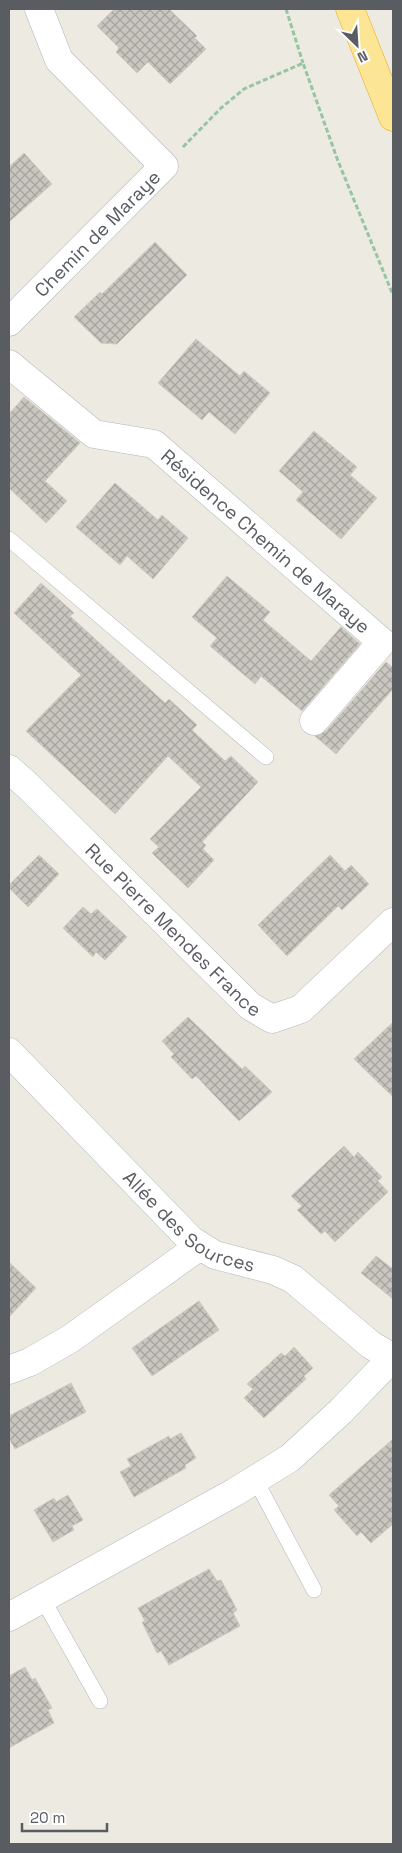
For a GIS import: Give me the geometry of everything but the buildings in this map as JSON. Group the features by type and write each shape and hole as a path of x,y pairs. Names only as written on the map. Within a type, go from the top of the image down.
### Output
{"highway":[{"path":"350,9 393,117"}],"street":[{"path":"39,9 59,60 164,166"},
{"name":"Chemin de Maraye","path":"9,322 164,166"},
{"name":"Résidence Chemin de Maraye","path":"9,364 94,434 154,444 382,642 314,722"},
{"name":"Rue Pierre Mendes France","path":"9,769 250,1006 272,1019 301,1009 393,922"},
{"name":"Allée des Sources","path":"9,1052 191,1240 214,1255 273,1270 293,1279 371,1345 393,1358 342,1411 290,1458 9,1617"},
{"path":"9,1370 30,1362 70,1339 200,1246"}],"lane":[{"path":"9,539 266,757"},
{"path":"255,1479 314,1590"},
{"path":"42,1598 100,1701"}],"path":[{"path":"286,9 338,161 393,295"},
{"path":"164,166 221,108 244,89 303,63"}]}
